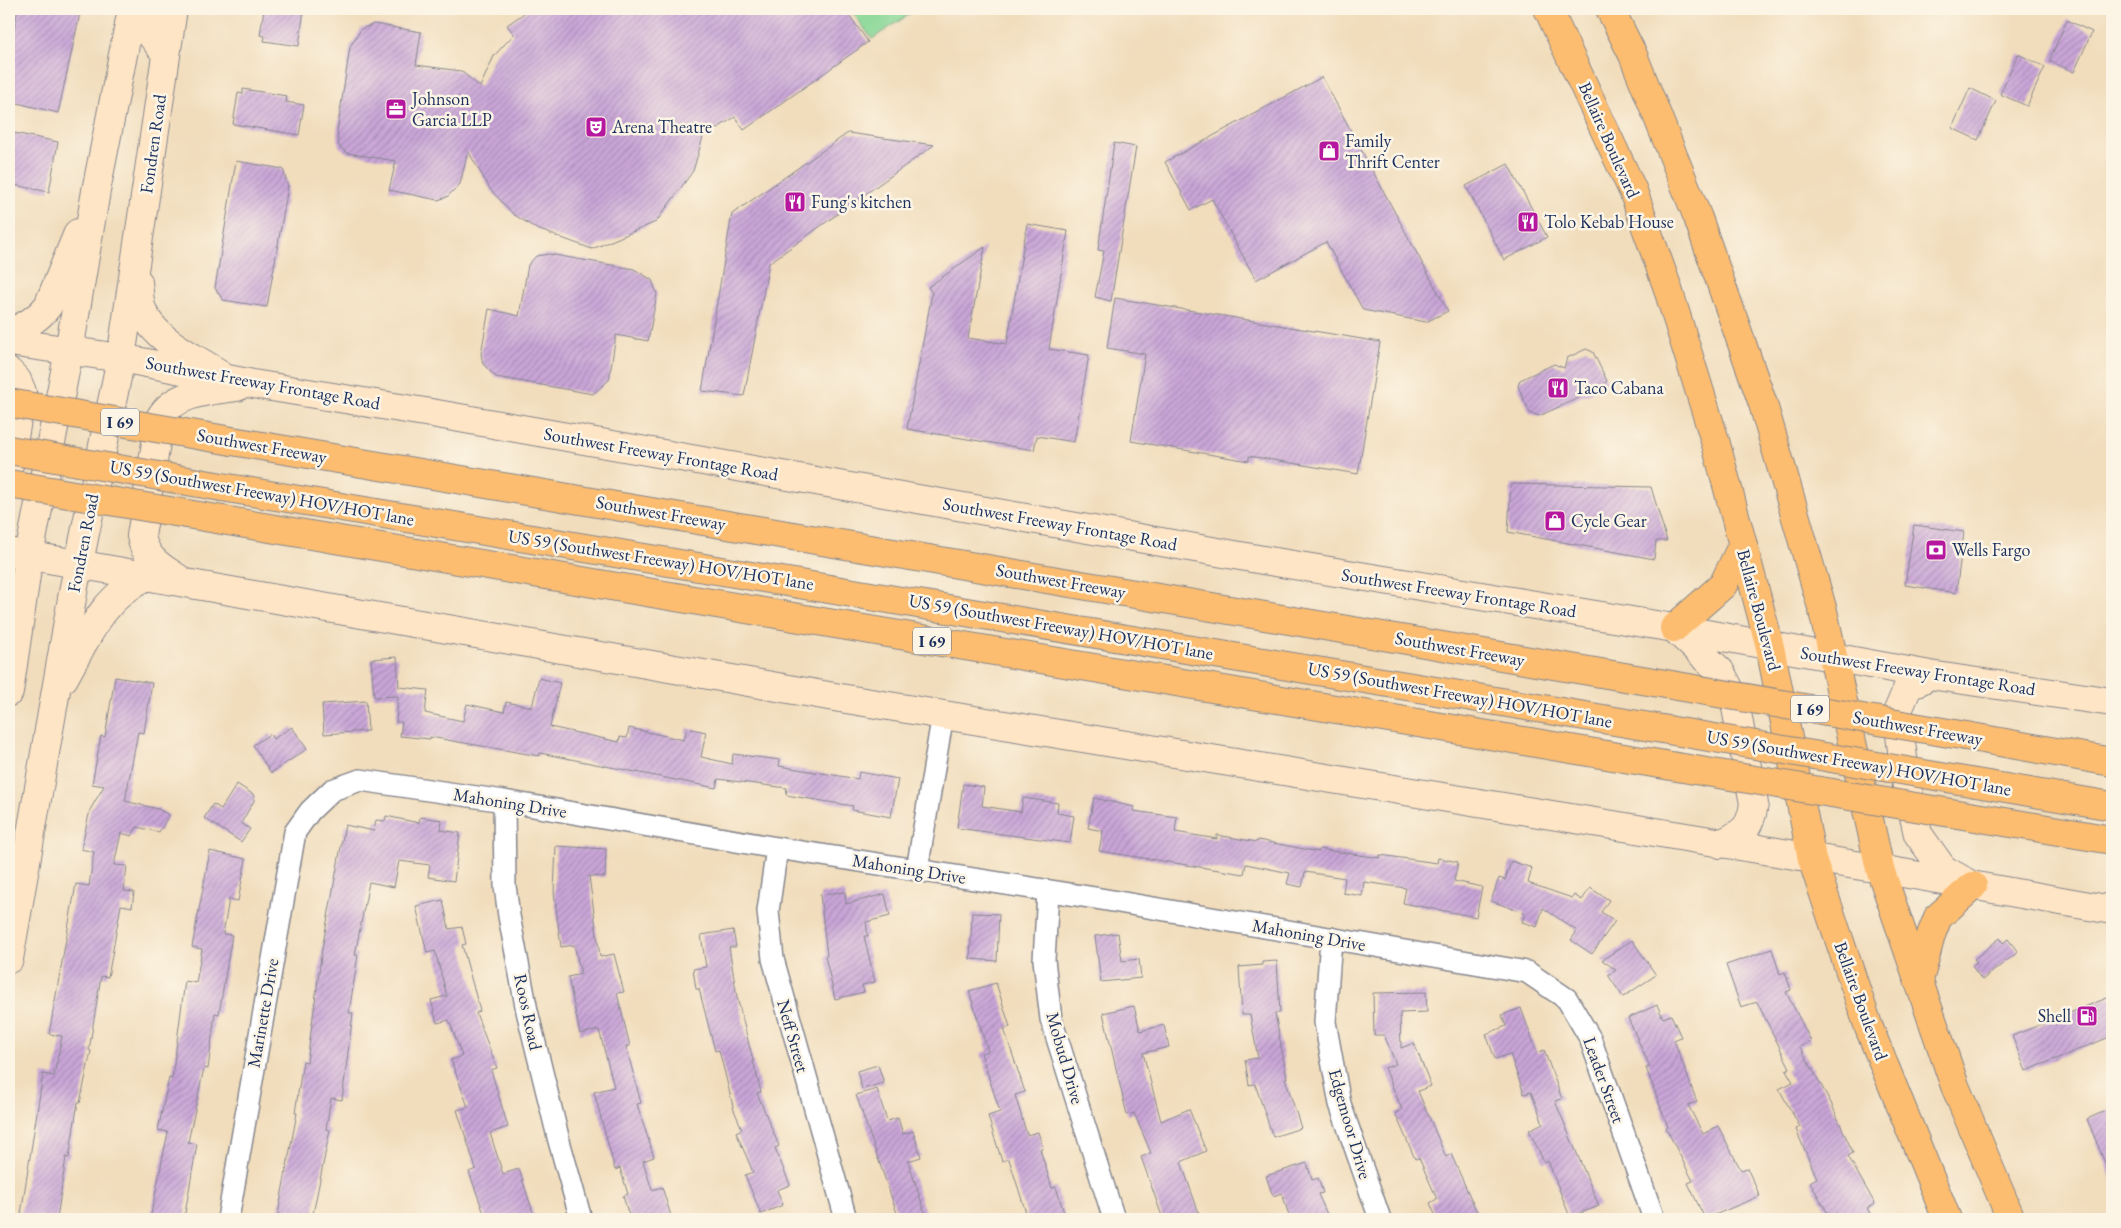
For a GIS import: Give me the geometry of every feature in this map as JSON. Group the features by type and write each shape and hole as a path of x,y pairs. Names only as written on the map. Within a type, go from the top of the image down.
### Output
{"main road":[{"path":"9,692 17,638 19,553 69,351 98,180 132,9"},
{"path":"152,9 148,31 166,54"},
{"name":"Fondren Road","path":"9,959 20,821 54,694 78,563 122,358 173,9"},
{"name":"Bellaire Boulevard","path":"1548,9 1633,191 1667,286 1716,444 1770,647 1812,859 1869,1028 1947,1219"},
{"path":"1610,9 1633,55 1717,267 1766,413 1823,611 1880,870 1955,1086 2011,1219"},
{"path":"9,333 28,324 42,314 48,306 98,180"},
{"path":"136,263 141,306 146,318 157,332 241,382"},
{"name":"Southwest Freeway Frontage Road","path":"9,342 122,358 241,382 437,414 1283,564 1674,628 1930,675 2112,702"},
{"path":"9,372 17,380 22,392 9,465"},
{"path":"186,584 156,564 143,548 141,536 160,418 166,408 178,400 241,382"},
{"name":"Southwest Freeway","path":"9,403 1654,682 2112,762"},
{"name":"US 59 (Southwest Freeway) HOV/HOT lane","path":"9,450 2112,806"},
{"name":"I 69","path":"9,484 2112,840"},
{"path":"1721,844 1743,832 1751,822 1754,804 1734,697 1720,671 1674,628 1723,585 1742,546"},
{"path":"19,553 186,584 943,714 2112,910"},
{"path":"54,694 105,606 130,584 147,576"},
{"path":"9,610 17,638"},
{"path":"1930,675 1908,687 1897,712 1907,788 1918,834 1943,869 1973,886"},
{"path":"1919,981 1930,935 1938,917 1973,886"}],"street":[{"path":"917,870 943,714"},
{"name":"Mahoning Drive","path":"310,811 332,790 360,780 504,801 1517,970"},
{"name":"Roos Road","path":"504,801 505,886 511,926 527,1011 559,1141 581,1219"},
{"name":"Marinette Drive","path":"228,1219 288,864 295,832 310,811"},
{"name":"Neff Street","path":"777,848 768,911 773,959 846,1219"},
{"name":"Mobud Drive","path":"1048,892 1044,960 1051,1019 1114,1219"},
{"name":"Edgemoor Drive","path":"1331,938 1325,1022 1340,1104 1380,1219"},
{"name":"Leader Street","path":"1517,970 1527,972 1568,999 1590,1038 1654,1219"}],"green space":[{"path":"850,9 917,9 872,39"}],"building":[{"path":"18,9 81,9 58,113 9,101 9,53"},
{"path":"264,9 304,9 299,46 264,41 265,36 260,35"},
{"path":"530,9 845,9 868,42 744,130 735,117 703,137 693,171 656,222 592,249 537,229 513,214 490,189 468,151 460,184 447,197 438,200 389,190 396,161 347,153 339,146 337,132 350,47 361,29 374,24 421,32 416,65 461,71 480,87 494,56 514,34 507,25"},
{"path":"2067,20 2092,32 2074,72 2049,61"},
{"path":"2018,54 2045,67 2027,106 2000,94"},
{"path":"1322,77 1448,311 1426,322 1363,310 1326,242 1256,280 1212,199 1191,210 1165,162"},
{"path":"1970,88 1996,101 1978,140 1952,128"},
{"path":"243,89 287,96 286,102 304,105 299,135 233,124 238,93 243,94"},
{"path":"9,132 58,142 49,192 9,184"},
{"path":"848,133 934,145 769,263 744,396 702,391 732,214"},
{"path":"1114,143 1136,147 1111,301 1095,297 1104,251 1098,250"},
{"path":"236,161 283,169 288,187 267,307 223,300 215,288"},
{"path":"1508,164 1547,237 1504,260 1466,186"},
{"path":"1027,224 1068,231 1049,349 1089,355 1074,442 1037,436 1034,450 907,429 932,293 928,287 985,247 968,338 1007,344"},
{"path":"549,254 634,269 652,280 657,294 648,341 616,335 609,380 593,394 496,377 483,364 481,354 489,309 519,316 528,265 536,256"},
{"path":"1115,298 1380,342 1358,474 1249,456 1249,461 1131,441 1145,354 1107,348"},
{"name":"Taco Cabana","path":"1586,349 1593,352 1607,381 1598,389 1539,416 1530,413 1518,386 1520,380 1554,364 1564,368 1567,358"},
{"path":"1511,484 1651,487 1667,541 1656,541 1654,559 1508,532"},
{"name":"Wells Fargo","path":"1914,525 1964,532 1956,593 1905,585"},
{"path":"397,657 399,687 428,690 425,713 463,721 467,704 504,712 506,702 532,707 539,678 560,683 550,727 619,742 620,737 627,738 629,728 684,740 687,728 706,732 701,757 732,764 733,754 780,760 779,766 858,779 859,772 898,779 891,817 852,810 853,806 786,795 787,788 718,779 716,788 540,753 539,756 430,737 430,739 400,736 402,722 396,722 398,696 374,697 371,659"},
{"path":"115,677 152,683 144,733 138,732 125,801 158,809 169,815 159,832 137,827 132,836 121,833 114,865 127,866 124,891 134,892 132,907 121,905 108,977 101,976 89,1050 91,1051 80,1103 78,1102 69,1158 66,1157 57,1219 21,1214 43,1074 54,1076 62,1036 49,1034 76,884 89,886 94,852 81,849 90,810 104,786 92,784 101,736 105,737"},
{"path":"366,701 368,731 324,734 322,704"},
{"path":"292,727 307,749 271,773 253,745 270,734 273,739"},
{"path":"237,784 254,795 254,801 241,823 250,829 241,842 204,818 213,804 221,809"},
{"path":"963,784 984,787 982,806 1021,812 1023,798 1058,803 1057,813 1074,816 1070,843 957,828"},
{"path":"1094,798 1134,807 1133,811 1177,817 1175,832 1217,839 1217,835 1257,842 1258,840 1319,852 1319,849 1380,858 1380,855 1437,863 1438,858 1458,862 1454,881 1482,887 1476,917 1403,903 1406,888 1364,882 1362,896 1343,893 1345,878 1305,872 1302,887 1287,884 1290,873 1246,864 1244,874 1099,851 1103,831 1088,828"},
{"path":"386,816 419,823 420,817 442,820 441,830 460,833 454,881 428,877 430,865 399,861 394,887 369,882 355,955 358,955 349,1013 353,1013 342,1100 331,1098 326,1129 330,1130 312,1219 277,1219 297,1113 295,1113 303,1061 307,1062 322,949 345,825 374,831 376,820 385,821"},
{"path":"556,846 606,849 605,877 589,876 600,957 614,954 624,992 617,993 630,1046 626,1046 641,1103 637,1104 654,1157 643,1161 652,1190 662,1187 672,1219 630,1219 623,1196 628,1194 620,1168 615,1170 594,1092 614,1087 599,1030 580,1034 568,977 581,974 574,945 561,947 554,892"},
{"path":"210,851 246,859 238,901 229,899 223,934 232,935 219,1014 215,1013 208,1069 204,1068 188,1142 197,1144 184,1219 150,1219 168,1132 158,1130 169,1078 172,1079 185,981 196,983 202,949 192,947"},
{"path":"1511,861 1532,868 1528,883 1572,898 1574,895 1582,900 1590,888 1609,900 1601,912 1615,921 1592,954 1571,940 1577,931 1543,908 1537,927 1522,922 1525,913 1491,901 1499,878 1505,880"},
{"path":"845,892 846,904 885,894 890,916 866,922 868,936 864,936 875,982 862,985 864,992 835,999 825,956 827,956 820,894"},
{"path":"443,900 449,929 462,927 466,944 462,945 480,1011 476,1013 497,1068 491,1070 508,1127 490,1133 503,1174 519,1169 535,1219 486,1219 469,1172 476,1169 457,1110 468,1107 451,1060 462,1056 449,1020 437,1023 431,1000 447,996 435,951 427,953 416,906"},
{"path":"972,913 999,914 997,961 970,959"},
{"path":"733,930 736,947 729,947 737,997 761,1092 757,1093 779,1146 775,1148 790,1185 777,1190 783,1205 761,1214 745,1175 753,1172 736,1132 742,1129 734,1110 719,1050 715,1051 699,989 696,989 693,969 706,967 701,935"},
{"path":"1118,933 1122,961 1139,959 1141,978 1101,982 1095,936"},
{"path":"2000,938 2003,943 2008,939 2018,952 1982,980 1972,966 1977,963 1974,959"},
{"path":"1632,940 1656,975 1623,997 1608,975 1616,970 1602,960"},
{"path":"1772,949 1780,974 1785,972 1791,990 1786,992 1811,1041 1800,1047 1831,1103 1853,1153 1848,1156 1875,1204 1867,1208 1873,1219 1831,1219 1810,1182 1817,1178 1796,1129 1800,1127 1779,1089 1793,1082 1786,1070 1790,1068 1757,1002 1741,1007 1726,965"},
{"path":"1277,961 1280,1013 1275,1013 1287,1078 1285,1078 1301,1128 1273,1137 1255,1084 1249,1085 1245,1060 1258,1058 1250,1015 1242,1015 1239,967 1262,965 1262,962"},
{"path":"996,983 1010,1027 1004,1029 1025,1092 1015,1095 1027,1135 1038,1132 1043,1148 1040,1149 1052,1188 1056,1187 1066,1219 1028,1219 1009,1159 1002,1161 988,1116 1000,1112 981,1053 988,1051 969,991"},
{"path":"1426,992 1427,1012 1400,1013 1401,1048 1414,1043 1431,1086 1418,1091 1446,1157 1451,1154 1480,1219 1437,1219 1430,1203 1437,1199 1419,1158 1415,1159 1395,1113 1402,1110 1385,1068 1396,1064 1384,1035 1374,1035 1373,993"},
{"name":"Shell","path":"2112,996 2112,1036 2026,1071 2012,1036"},
{"path":"1657,1005 1663,1018 1671,1015 1681,1037 1674,1040 1697,1102 1688,1105 1703,1134 1718,1126 1741,1170 1747,1168 1760,1196 1705,1219 1688,1183 1693,1181 1666,1128 1668,1127 1646,1068 1650,1067 1628,1018"},
{"path":"1134,1006 1140,1031 1164,1025 1169,1047 1143,1053 1161,1121 1189,1109 1206,1151 1181,1162 1201,1219 1163,1219 1141,1157 1151,1153 1134,1113 1127,1115 1103,1013"},
{"path":"1521,1008 1537,1053 1544,1050 1562,1099 1555,1101 1599,1206 1570,1217 1548,1161 1544,1162 1529,1130 1543,1123 1531,1092 1524,1094 1510,1054 1495,1059 1486,1034 1506,1026 1502,1015"},
{"path":"878,1065 884,1083 862,1089 857,1071"},
{"path":"877,1089 887,1121 898,1118 903,1134 913,1131 921,1157 908,1161 927,1219 899,1219 856,1095"},
{"path":"2112,1108 2112,1180 2087,1119"},
{"path":"1307,1163 1312,1180 1318,1178 1323,1193 1318,1194 1329,1219 1290,1219 1282,1193 1273,1196 1266,1176"}],"place":[{"name":"Johnson Garcia LLP","path":"396,109"},
{"name":"Arena Theatre","path":"596,127"},
{"name":"Family Thrift Center","path":"1329,151"},
{"name":"Fung's kitchen","path":"795,202"},
{"name":"Tolo Kebab House","path":"1528,222"},
{"name":"Taco Cabana","path":"1558,388"},
{"name":"Cycle Gear","path":"1555,521"},
{"name":"Wells Fargo","path":"1936,550"},
{"name":"Shell","path":"2087,1016"}]}
